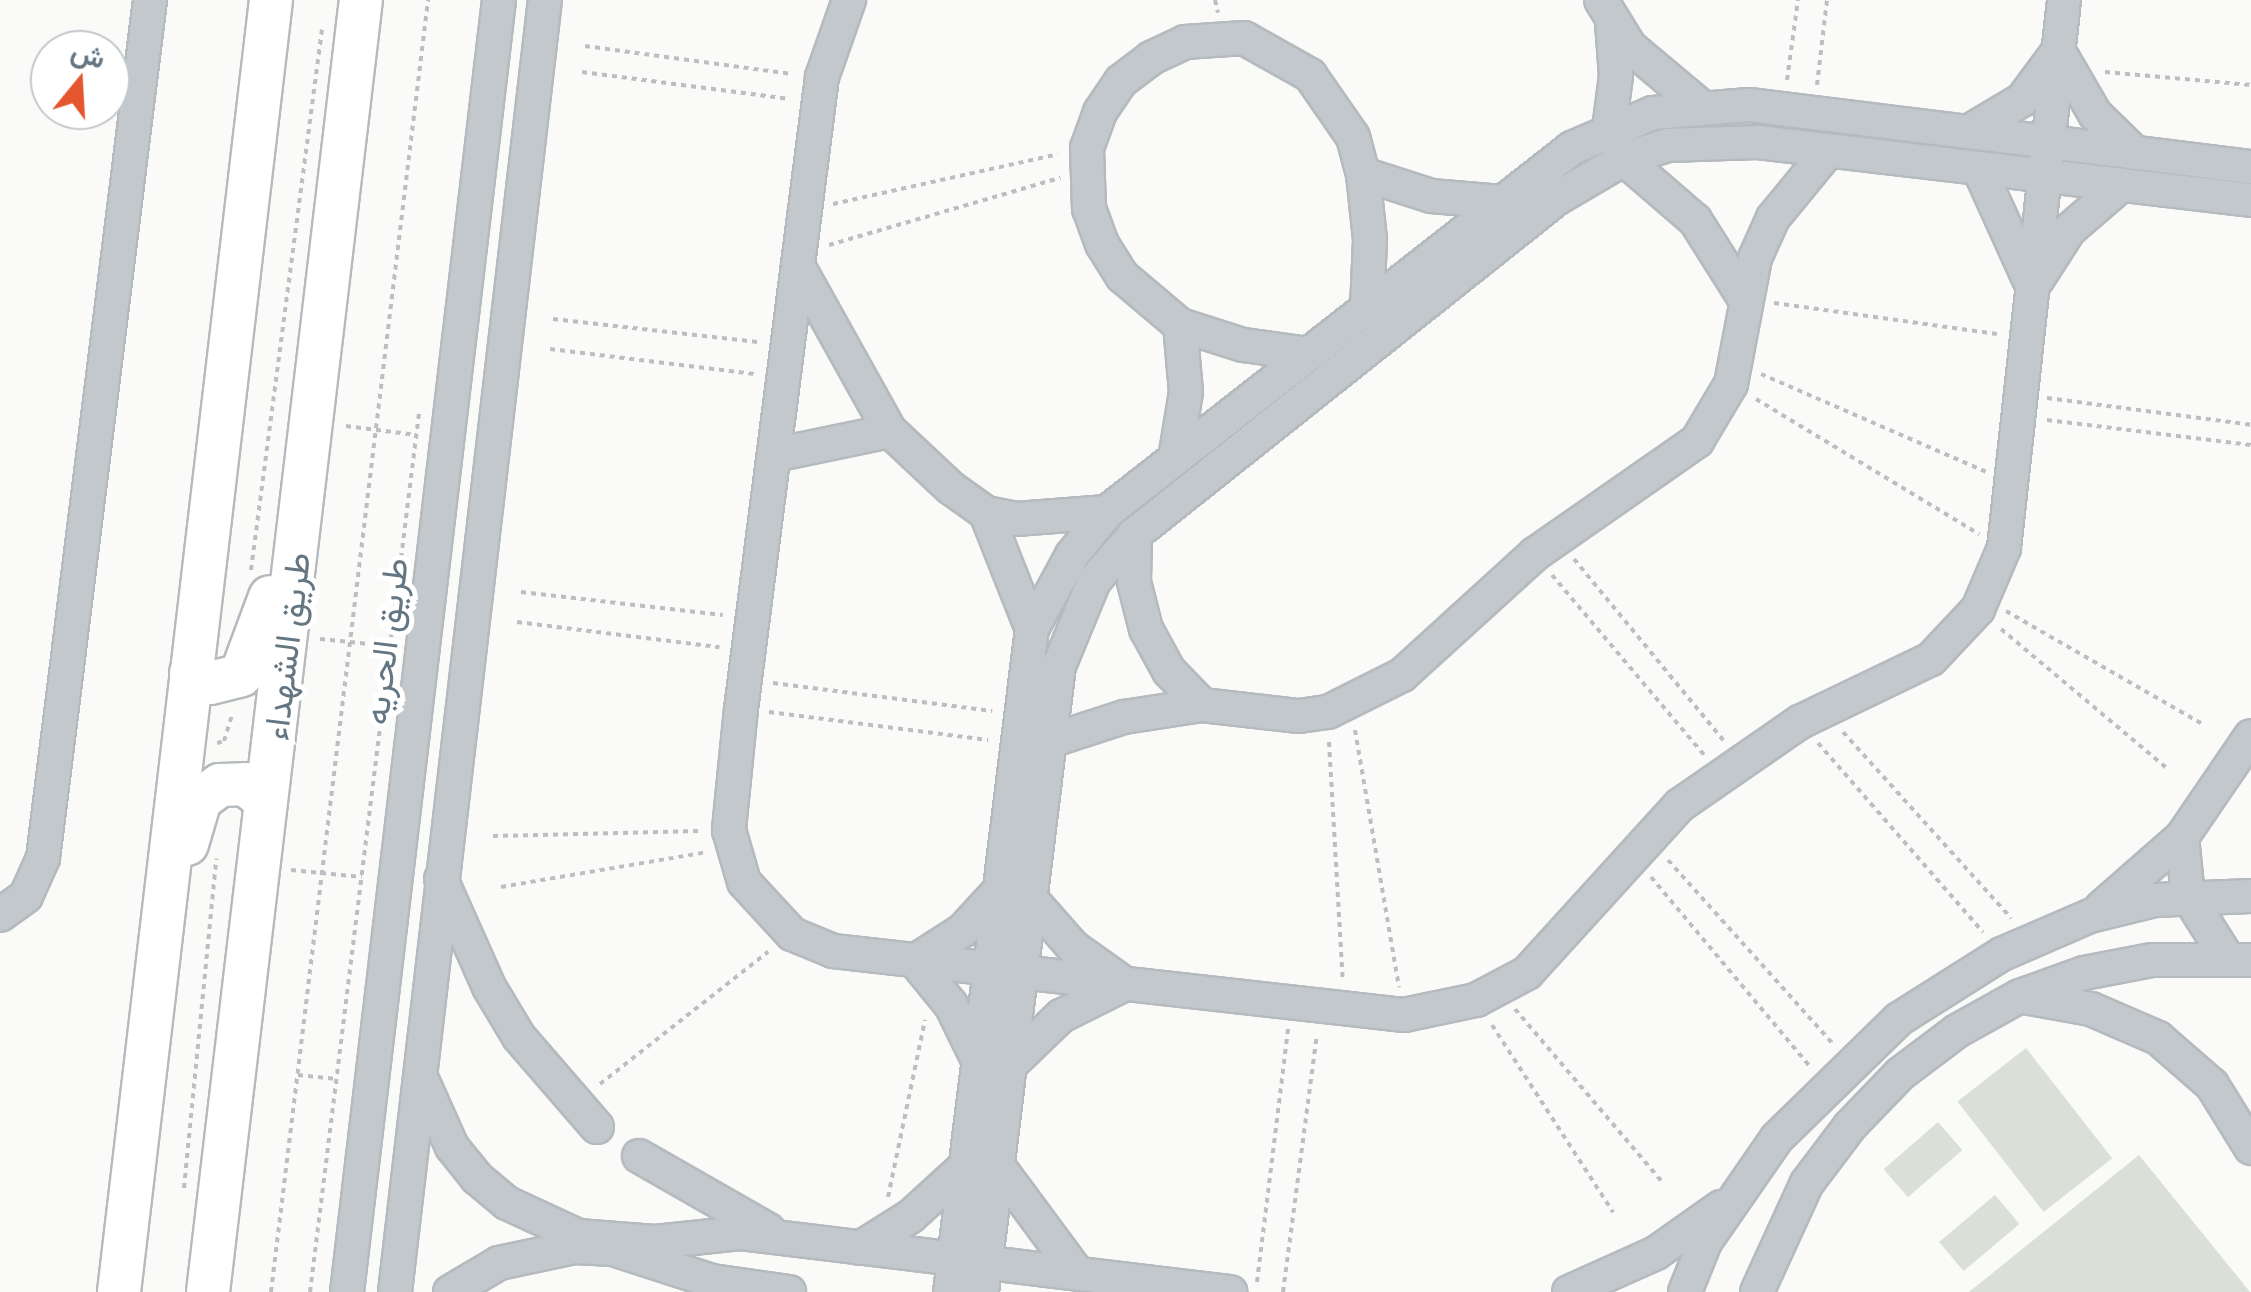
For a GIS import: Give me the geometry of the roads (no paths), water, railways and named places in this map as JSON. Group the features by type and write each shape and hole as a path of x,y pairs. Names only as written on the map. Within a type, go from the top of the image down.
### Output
{"main road":[{"path":"119,1292 272,0"},
{"name":"طريق الشهداء","path":"208,1292 362,0"},
{"path":"191,673 210,684 241,675 253,656 279,565 298,543"},
{"path":"168,893 209,791 245,784 266,801"}],"street":[{"path":"0,915 26,896 43,858 150,0"},
{"name":"طريق الحريه","path":"347,1292 500,0"},
{"path":"395,1292 544,0"},
{"path":"826,0 822,77 747,664 730,839 744,882 792,934 833,951 924,971 1006,971 1404,1015 1488,995 1561,939 1640,846 1730,767 1812,716 1930,659 1981,604 2004,548 2048,142 2062,59 2064,0"},
{"path":"822,77 849,0"},
{"path":"1606,12 1651,69 1699,105"},
{"path":"1606,12 1616,76 1610,129"},
{"path":"1309,354 1243,345 1180,324 1148,303 1112,260 1089,209 1085,160 1100,112 1121,82 1151,58 1186,42 1244,38 1310,75 1353,137 1363,174 1370,240 1368,308"},
{"path":"1968,132 2022,100 2062,59"},
{"path":"2062,59 2095,114 2135,152"},
{"path":"1032,628 1072,555 1108,512 1502,202 1610,129 1699,105 1799,111 2248,164"},
{"path":"1029,733 1067,636 1094,581 1134,534 1556,199 1624,159 1713,140 1828,150 2248,203"},
{"path":"1029,733 1202,706 1298,716 1339,709 1402,674 1546,546 1673,464 1717,414 1732,373 1746,300 1773,218 1828,150"},
{"path":"1624,159 1695,220 1746,300"},
{"path":"1979,168 2010,226 2032,288"},
{"path":"1363,174 1431,196 1502,202"},
{"path":"2032,288 2068,230 2121,186"},
{"path":"798,260 890,431 986,513 1032,628 1029,733 1015,895 968,1277"},
{"path":"1175,458 1186,392 1180,324"},
{"path":"774,455 890,431"},
{"path":"986,513 1047,521 1108,512"},
{"path":"1134,534 1134,582 1146,629 1169,670 1202,706"},
{"path":"2090,916 2182,837 2251,736"},
{"path":"2182,837 2188,896 2239,958"},
{"path":"440,876 489,987 520,1037 597,1127"},
{"path":"1015,895 1073,947 1126,984"},
{"path":"924,971 962,931 1015,895"},
{"path":"1623,1271 1695,1289 1733,1198 1837,1072 1911,1011 2016,947 2090,916 2188,896 2251,896"},
{"path":"1757,1292 1807,1184 1850,1126 1900,1074 1957,1031 2020,996 2118,966 2239,958"},
{"path":"924,971 994,1063"},
{"path":"994,1063 1061,1016 1126,984"},
{"path":"2020,996 2092,1009 2158,1038 2212,1085 2251,1148"},
{"path":"381,1006 426,1011"},
{"path":"421,1076 433,1113 477,1178 540,1222 616,1242 717,1232 870,1242 968,1277 1078,1274 1230,1292"},
{"path":"639,1156 780,1238"},
{"path":"870,1242 982,1166"},
{"path":"982,1166 1078,1274"},
{"path":"1568,1292 1623,1271 1733,1198"},
{"path":"450,1292 499,1263 575,1248 614,1250 712,1281 788,1292"}]}
